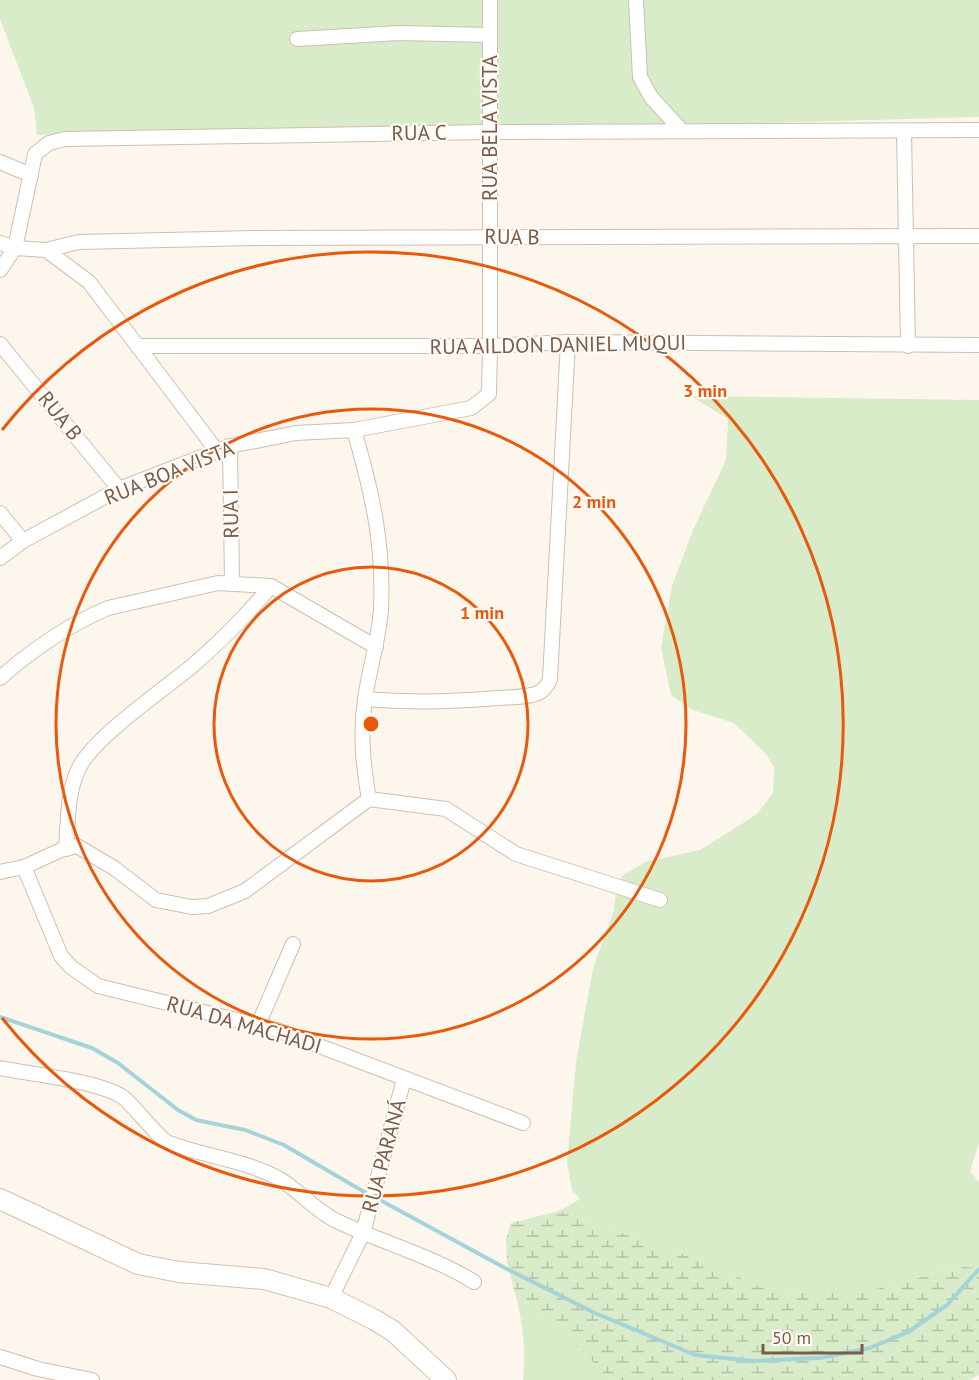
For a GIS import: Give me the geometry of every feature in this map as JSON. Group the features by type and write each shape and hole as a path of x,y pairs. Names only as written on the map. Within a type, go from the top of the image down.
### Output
{"street":[{"path":"636,0 640,77 651,97 681,130"},
{"name":"RUA BELA VISTA","path":"489,394 490,3"},
{"path":"297,39 399,33 490,35"},
{"name":"RUA C","path":"15,248 31,175 39,150 49,143 65,139 681,130 904,132 979,130"},
{"path":"904,132 909,346"},
{"path":"0,162 31,175"},
{"name":"RUA B","path":"46,250 70,243 98,242 489,237 979,236"},
{"path":"0,243 15,248 46,250 89,282 217,451"},
{"path":"0,270 15,248"},
{"path":"365,699 414,704 461,701 526,696 539,693 547,686 550,679 568,342"},
{"name":"RUA AILDON DANIEL MUQUI","path":"137,346 490,346 568,342 979,345"},
{"name":"RUA B","path":"0,344 119,489"},
{"name":"RUA BOA VISTA","path":"0,558 23,541 119,489 230,446 296,433 354,430 459,411 478,405 489,394"},
{"path":"354,430 376,511 382,551 381,612 365,699 362,744 369,799"},
{"name":"RUA I","path":"230,446 232,582"},
{"path":"0,513 23,541"},
{"path":"0,678 68,626 101,611 166,594 232,582 271,586 376,646"},
{"path":"66,849 72,789 85,758 100,742 193,665 249,613 271,586"},
{"path":"0,872 24,867 77,846 114,868 156,900 192,907 208,906 245,891 369,799 446,809 506,849 527,859 660,900"},
{"name":"RUA DA MACHADI","path":"24,867 61,956 91,982 99,986 288,1033 523,1124"},
{"path":"258,1025 293,944"},
{"path":"0,1068 82,1083 120,1096 141,1113 165,1141 261,1170 295,1189 326,1215 363,1233 425,1256 474,1282"},
{"name":"RUA PARANÁ","path":"331,1298 363,1233 404,1079"},
{"path":"0,1199 138,1264 179,1272 264,1279 331,1298 393,1331 446,1380"},
{"path":"0,1357 38,1369 92,1380"}],"green space":[{"path":"0,0 979,0 979,117 545,129 544,124 449,129 430,125 37,135 34,108 0,19"},
{"path":"691,396 979,400 979,1143 970,1171 979,1183 979,1268 952,1266 910,1281 859,1293 808,1293 760,1287 706,1262 559,1211 580,1199 572,1190 567,1163 576,1062 593,968 614,910 617,885 623,875 645,862 700,850 757,814 773,793 774,767 766,754 734,723 693,710 671,695 661,648 672,586 693,530 726,460 728,419"},
{"path":"559,1211 706,1262 760,1287 808,1293 859,1293 910,1281 952,1266 979,1268 979,1375 970,1380 610,1380 584,1352 516,1297 507,1262 506,1239 511,1223"},
{"path":"516,1297 584,1352 610,1380 523,1380 523,1338"}],"waterway":[{"path":"0,1017 92,1048 118,1063 178,1110 196,1120 245,1130 284,1145 366,1193"},
{"path":"380,1200 505,1268 595,1313 695,1355 753,1361 820,1358 870,1348 908,1332 947,1305 979,1269"}]}
